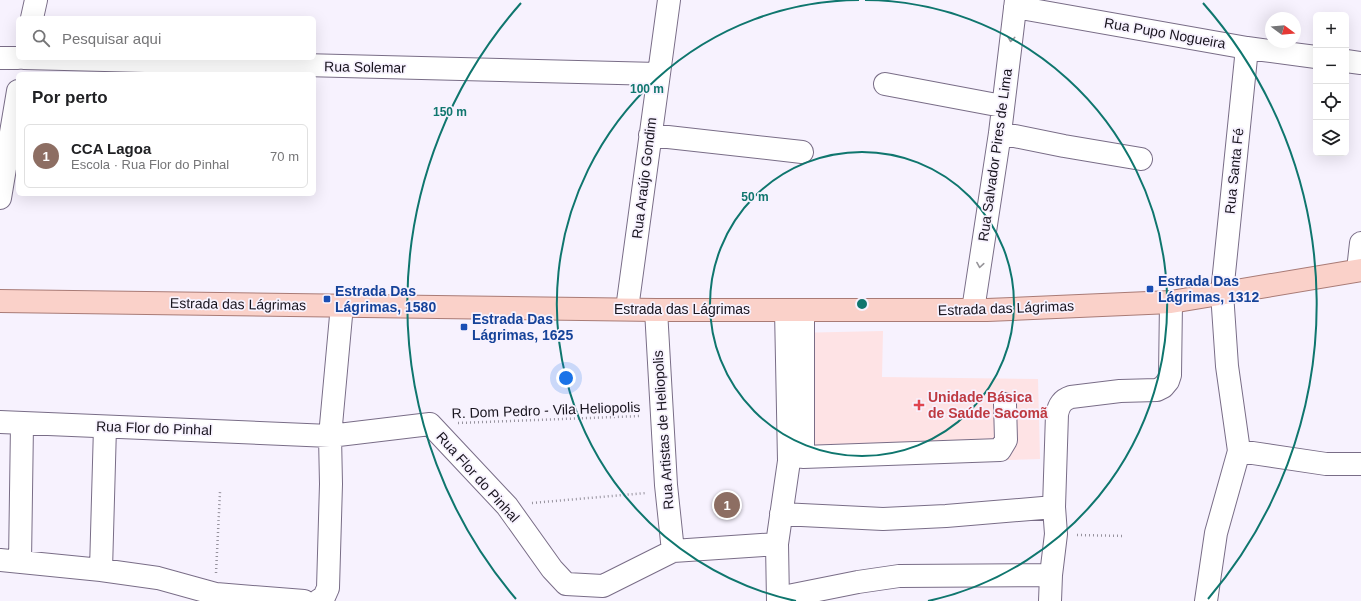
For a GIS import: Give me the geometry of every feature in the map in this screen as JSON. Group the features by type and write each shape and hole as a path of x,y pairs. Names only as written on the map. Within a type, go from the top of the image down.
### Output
{"main road":[{"name":"Estrada das Lágrimas","path":"0,301 656,310 973,310 1171,302 1359,270"}],"street":[{"path":"32,16 36,0"},
{"name":"Rua Araújo Gondim","path":"627,309 669,0"},
{"name":"Rua Pupo Nogueira","path":"1015,3 1247,48 1313,57"},
{"name":"Rua Salvador Pires de Lima","path":"973,310 1000,133 1015,3"},
{"name":"Rua Santa Fé","path":"1239,451 1227,366 1222,293 1247,48"},
{"path":"0,58 16,58"},
{"path":"21,72 24,60"},
{"name":"Rua Solemar","path":"103,60 658,74"},
{"path":"1349,61 1361,63"},
{"path":"885,84 1002,106"},
{"path":"0,198 16,102"},
{"path":"1000,133 1141,159"},
{"path":"650,135 802,152"},
{"path":"1359,270 1361,242"},
{"path":"1050,601 1051,575 1056,534 1054,507 1057,414 1059,405 1065,399 1071,397 1120,391 1152,391 1163,387 1168,381 1170,375 1171,302"},
{"path":"318,601 326,594 329,573 331,484 330,436 342,305"},
{"name":"Rua Artistas de Heliopolis","path":"656,310 667,492 673,551"},
{"path":"795,310 803,457 1000,450 1006,440 1005,404"},
{"path":"795,310 789,462 777,544 778,599 858,582 899,576 1051,575"},
{"name":"Rua Flor do Pinhal","path":"0,422 330,436 430,424 507,506 552,569 566,584 603,586 673,551 777,544"},
{"path":"22,424 10,561 101,570 158,578 216,594 304,601"},
{"path":"101,570 104,427"},
{"path":"1206,601 1216,533 1239,451 1326,464 1361,464"},
{"path":"781,514 883,519 946,516 1054,507"}],"path":[{"name":"R. Dom Pedro - Vila Heliopolis","path":"430,424 662,415"},
{"path":"216,594 217,536 220,492"},
{"path":"507,506 667,492"},
{"path":"1056,534 1124,536"}],"shaded area":[{"name":"Unidade Básica de Saúde Sacomã","path":"883,331 882,377 1038,379 1040,459 798,466 792,333"}],"place":[{"name":"Estrada Das Lágrimas, 1312","path":"1150,289"},
{"name":"Estrada Das Lágrimas, 1580","path":"327,299"},
{"name":"Estrada Das Lágrimas, 1625","path":"464,327"},
{"name":"Unidade Básica de Saúde Sacomã","path":"919,405"},
{"name":"CCA Lagoa","path":"727,505"}]}
